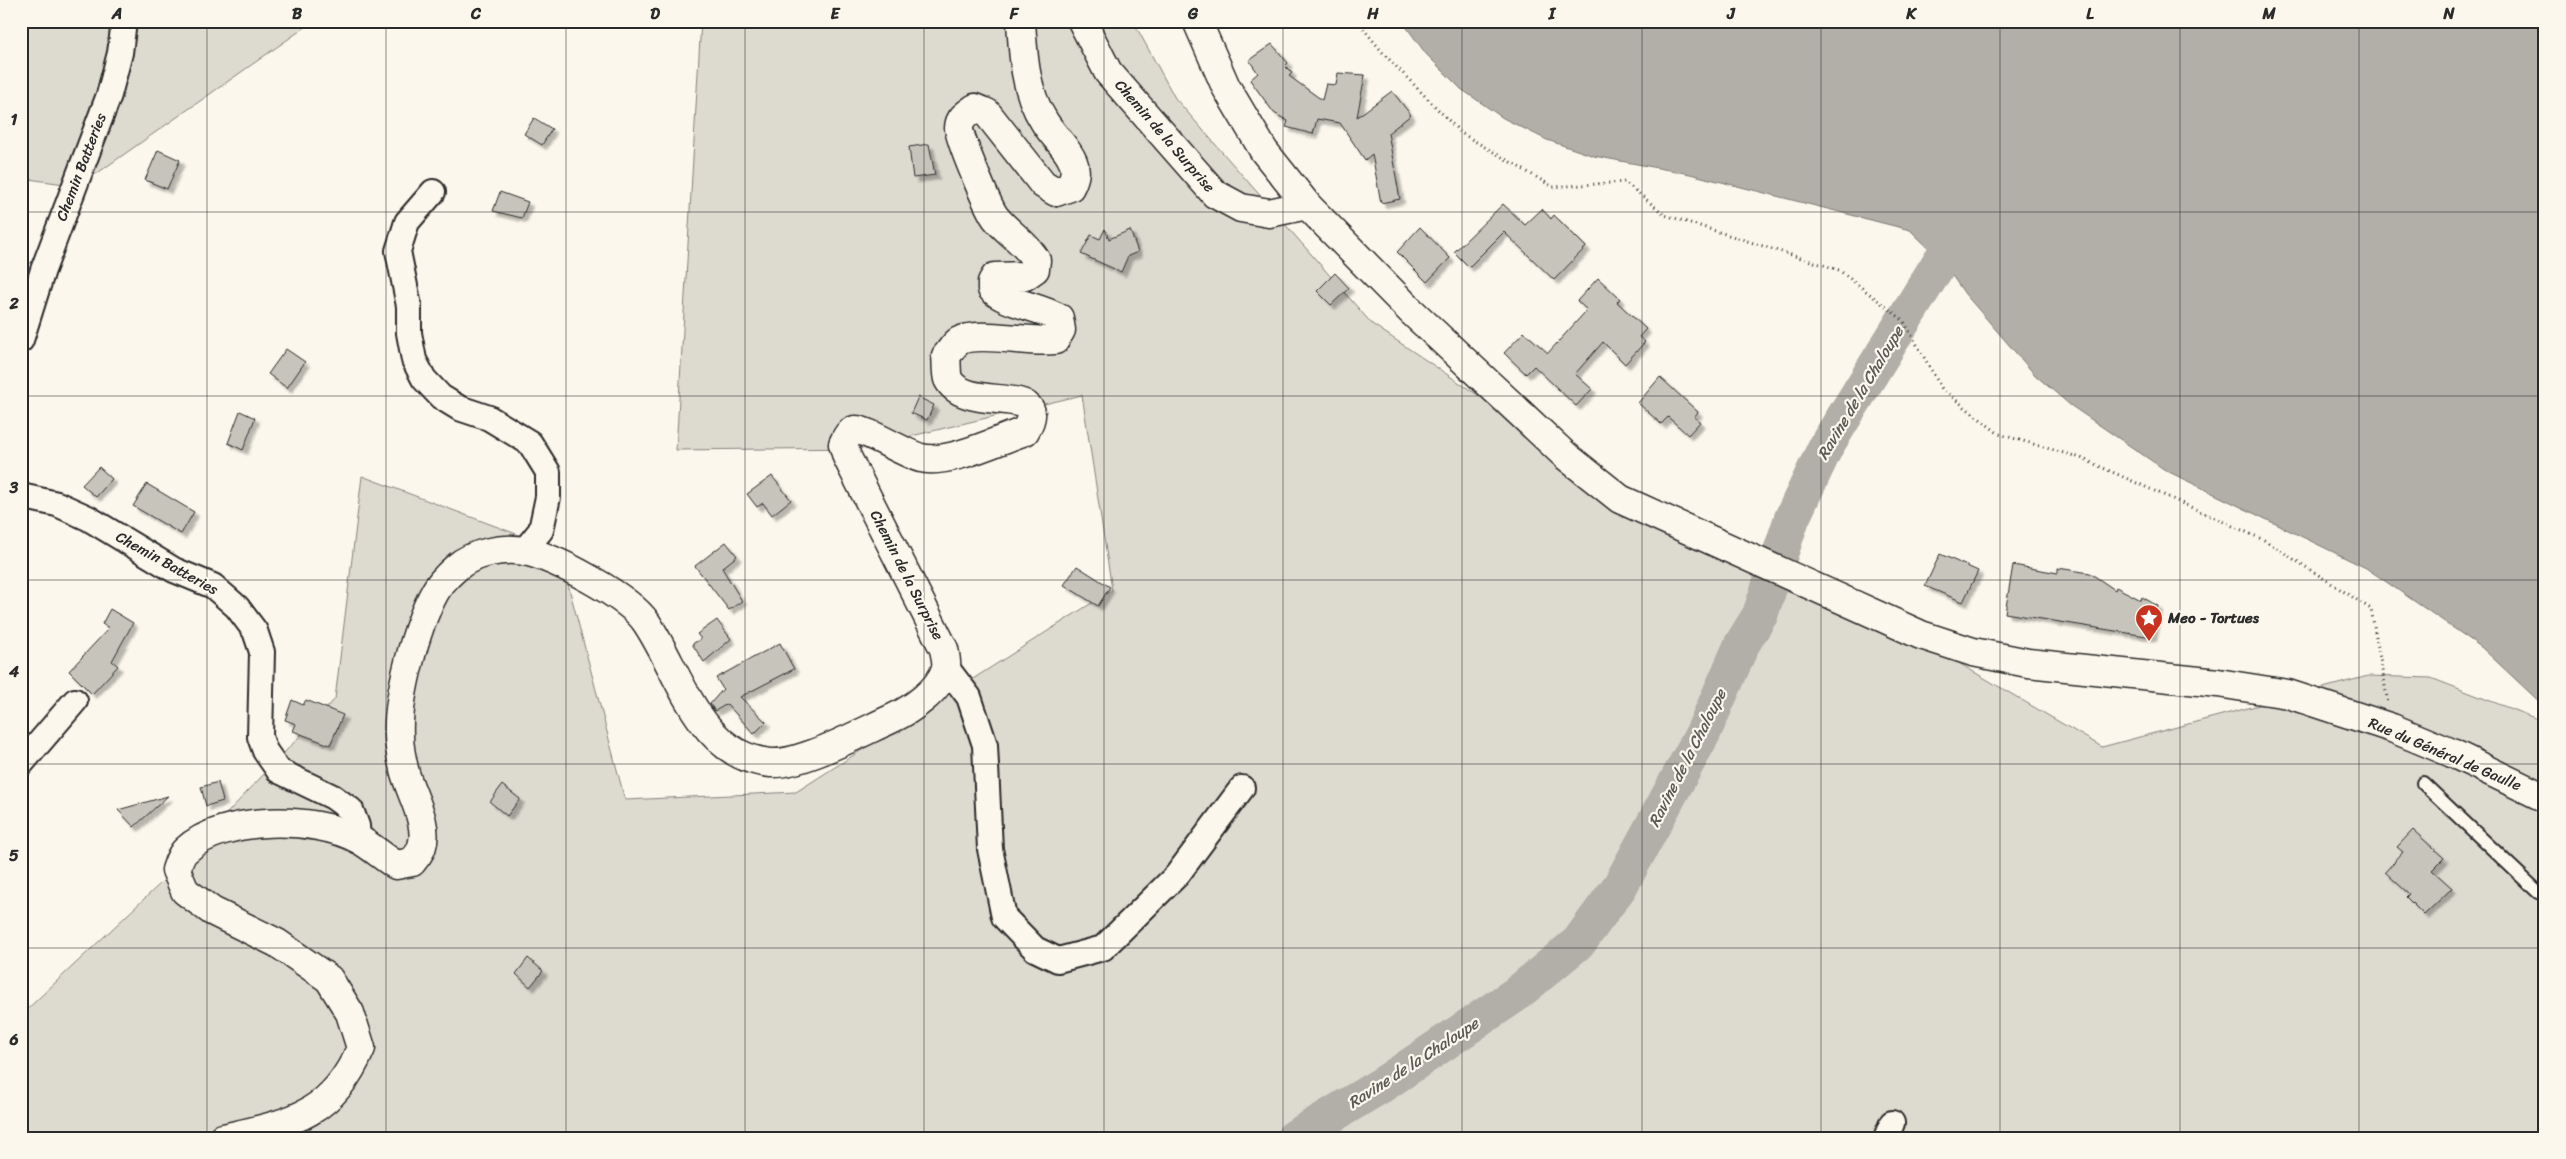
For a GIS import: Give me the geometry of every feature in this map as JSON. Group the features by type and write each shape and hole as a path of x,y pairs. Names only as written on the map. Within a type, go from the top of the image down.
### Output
{"main road":[{"name":"Chemin de la Surprise","path":"946,667 944,649 940,640 847,457 843,444 848,434 856,430 865,432 898,450 923,459 944,459 1025,431 1031,420 1030,410 1024,403 1009,399 981,399 960,393 948,378 946,356 958,341 977,337 1041,342 1055,340 1061,330 1059,318 1047,311 1001,296 992,289 992,282 995,276 1025,276 1035,269 1036,260 1031,250 995,218 985,201 959,128 964,115 975,108 987,113 1043,184 1056,192 1070,187 1075,175 1074,162 1043,120 1031,93 1023,60 1021,21"},
{"name":"Chemin de la Surprise","path":"1082,21 1108,72 1215,194 1241,208 1269,213 1307,205"},
{"name":"Rue du Général de Gaulle","path":"1197,21 1226,87 1264,152 1307,205 1410,310 1574,462 1620,500 1732,552 1921,635 1973,652 2028,663 2218,683 2288,694 2392,728 2452,753 2545,798"},
{"path":"223,1138 286,1123 322,1104 351,1073 362,1048 350,1013 329,980 277,943 212,911 185,891 176,870 185,850 211,834 248,823 292,823 329,829 358,839 396,865 412,862 422,847 423,828 404,770 398,734 402,700 414,642 435,591 458,566 489,552 524,551 575,571 625,602 646,621 707,727 730,748 752,758 771,763 789,762 842,741 899,715 934,689 946,667"}],"street":[{"name":"Chemin Batteries","path":"21,340 43,270 109,95 120,53 124,21"},
{"path":"433,192 407,222 398,251 410,306 409,333 414,360 424,379 441,396 460,408 489,418 530,443 548,472 548,497 541,530 524,551"},
{"name":"Chemin Batteries","path":"21,496 57,504 88,518 174,570 213,586 237,608 255,631 262,652 260,737 265,751 279,771 333,797 351,810 357,826 358,839"},
{"path":"946,667 969,697 985,745 990,849 1004,917 1035,949 1058,960 1103,948 1177,875 1242,788"},
{"path":"21,764 75,701"}],"lane":[{"path":"2423,784 2538,892 2545,895"}],"path":[{"path":"1358,21 1384,54 1460,133 1544,182 1553,187 1625,182 1665,215 1839,270 1903,320 1942,389 1999,434 2081,458 2264,540 2371,610 2392,728"}],"shaded area":[{"path":"21,21 314,21 79,186 21,178"},
{"path":"701,21 1133,21 1175,98 1372,324 1628,496 1945,655 2102,747 2368,676 2431,678 2545,722 2545,1138 21,1138 21,1015 162,882 335,699 362,476 559,550 625,800 796,792 1112,590 1082,395 862,448 676,450"},
{"path":"1402,21 2545,21 2545,707 2481,647 2366,568 2165,470 2070,405 2035,375 1965,294 1941,260 1910,230 1690,174 1594,156 1547,140 1503,118 1461,89 1426,54"}],"building":[{"path":"1272,44 1288,63 1285,66 1292,73 1289,76 1322,100 1326,84 1336,85 1338,73 1365,75 1357,117 1392,91 1411,115 1388,133 1400,199 1381,203 1372,154 1365,160 1340,123 1317,119 1313,134 1286,127 1288,121 1274,113 1250,80 1258,73 1249,60"},
{"path":"534,118 552,129 542,145 524,134"},
{"path":"929,144 935,175 913,178 909,147"},
{"path":"158,150 180,160 167,189 145,180"},
{"path":"500,192 528,202 522,218 493,211"},
{"path":"1503,204 1525,225 1542,209 1551,219 1554,215 1586,247 1554,280 1504,232 1469,267 1454,252"},
{"path":"1420,227 1450,258 1427,282 1397,252"},
{"path":"1105,229 1109,239 1130,230 1138,252 1128,256 1121,272 1081,254 1091,235 1100,239"},
{"path":"1335,273 1349,288 1331,305 1317,291"},
{"path":"1598,278 1620,299 1617,302 1646,329 1639,337 1645,342 1625,364 1603,342 1575,374 1592,389 1576,406 1534,366 1526,374 1504,353 1524,332 1548,353 1587,310 1577,301"},
{"path":"286,349 305,362 287,388 268,374"},
{"path":"1660,377 1698,412 1694,417 1700,422 1688,435 1668,417 1661,424 1638,403"},
{"path":"918,397 934,405 927,420 911,413"},
{"path":"240,411 255,418 243,450 228,443"},
{"path":"99,467 112,479 96,497 82,485"},
{"path":"772,476 791,500 772,515 763,503 757,507 747,494"},
{"path":"147,484 194,512 181,534 133,506"},
{"path":"726,542 737,556 722,568 742,601 729,610 695,566"},
{"path":"1940,554 1978,571 1963,602 1925,586"},
{"path":"2013,565 2058,573 2058,568 2090,573 2115,590 2116,587 2141,600 2142,597 2158,606 2152,637 2005,613"},
{"path":"1077,566 1110,587 1098,606 1064,585"},
{"path":"110,609 133,623 112,661 118,666 92,694 69,671 109,628 102,624"},
{"path":"717,620 731,639 704,662 692,644 701,639 697,634"},
{"path":"780,643 794,669 740,697 766,722 754,734 727,704 715,711 710,704 723,689 716,678"},
{"path":"292,700 303,705 306,700 343,715 330,745 293,731 296,724 285,720"},
{"path":"218,782 223,801 206,806 201,787"},
{"path":"502,785 520,799 507,816 490,802"},
{"path":"168,796 134,827 118,810"},
{"path":"2413,830 2444,858 2432,870 2452,888 2424,915 2406,897 2409,894 2385,872 2403,852 2397,847"},
{"path":"528,958 543,971 530,987 516,974"}],"waterway":[{"name":"Ravine de la Chaloupe","path":"1294,1138 1385,1083 1515,995 1579,942 1620,886 1703,733 1742,644 1760,615 1792,518 1826,446 1941,260"}],"place":[{"name":"Meo - Tortues","path":"2149,642"}]}
